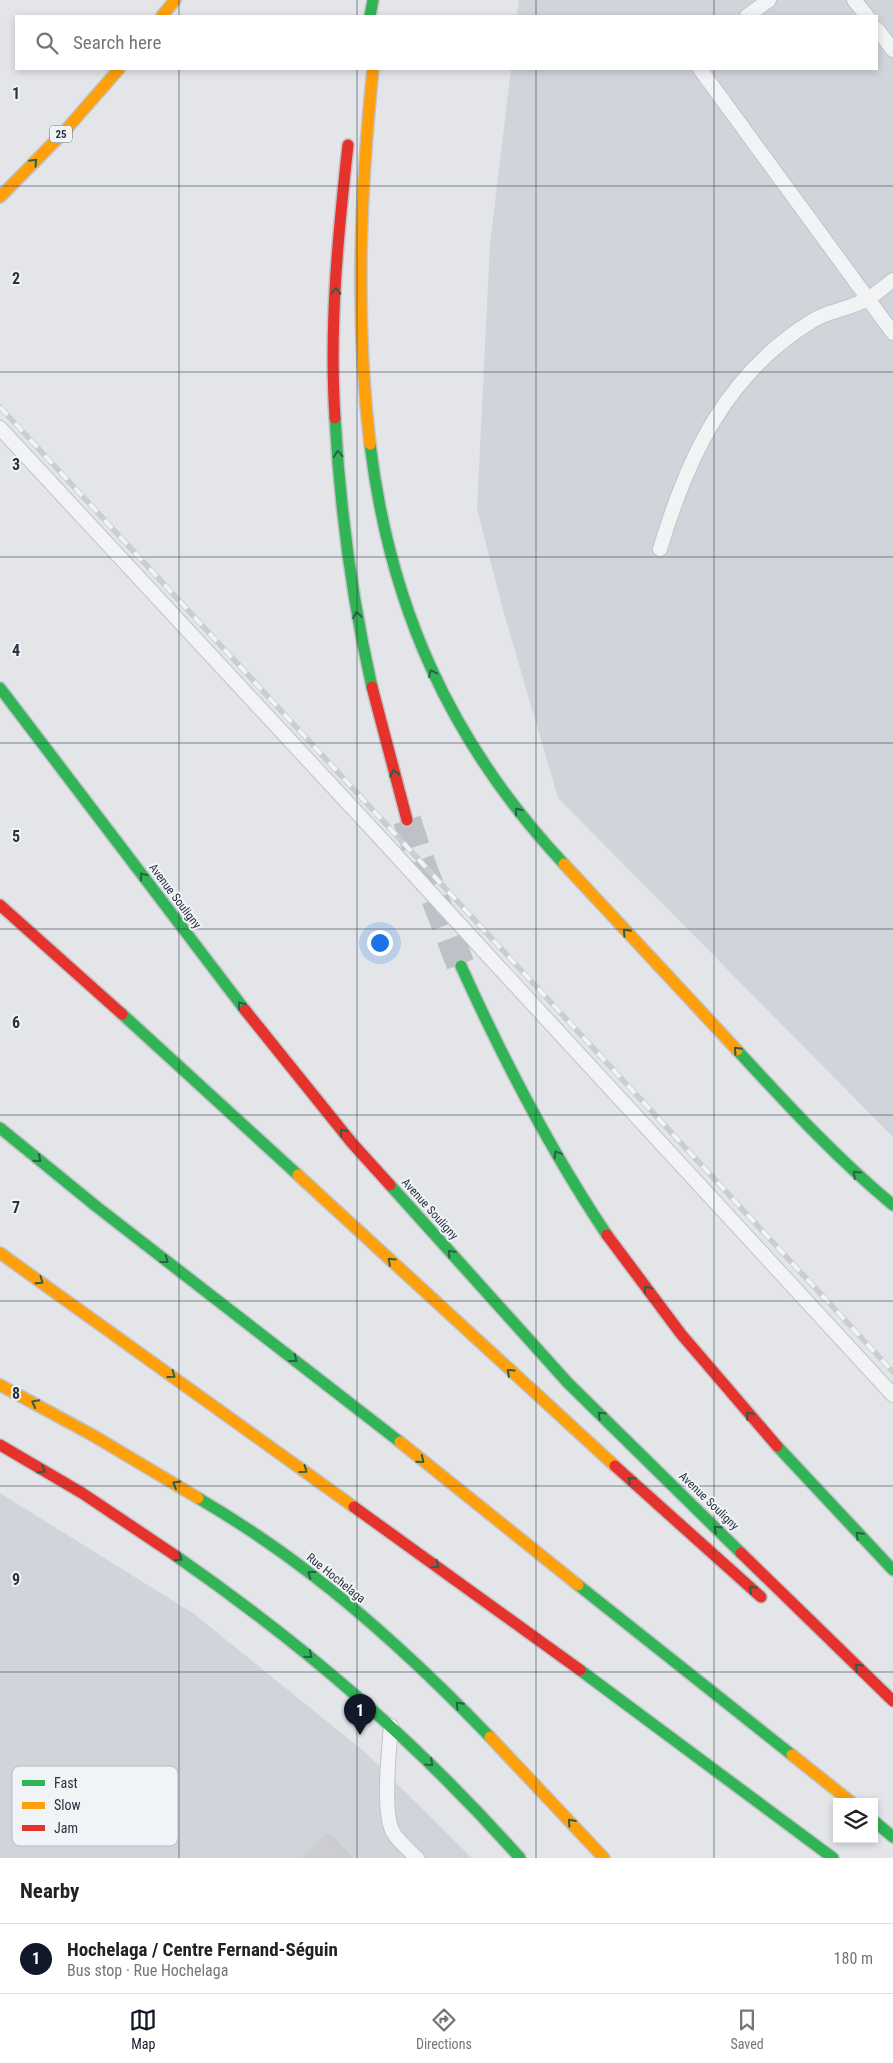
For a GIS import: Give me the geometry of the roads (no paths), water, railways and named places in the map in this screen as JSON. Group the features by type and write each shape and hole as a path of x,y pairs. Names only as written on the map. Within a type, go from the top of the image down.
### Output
{"main road":[{"path":"163,15 175,0"},
{"path":"370,15 373,0"},
{"name":"25","path":"0,197 63,132 118,70"},
{"path":"374,70 368,110 361,224 360,317 365,394 376,487 394,573 407,614 426,661 466,738 522,816 555,855 824,1143 857,1175 893,1205"},
{"path":"350,129 338,251 334,358 340,486 362,646 407,820"},
{"name":"Avenue Souligny","path":"0,688 232,993 352,1143 568,1383 893,1701"},
{"path":"0,905 315,1190 528,1388 769,1603"},
{"path":"461,966 524,1098 567,1171 622,1256 675,1326 737,1400 818,1492 893,1570"},
{"path":"0,1128 97,1207 338,1394 846,1798"},
{"path":"0,1253 537,1638 833,1858"},
{"name":"Rue Hochelaga","path":"0,1385 70,1422 191,1493 253,1532 332,1591 453,1698 547,1795 604,1858"},
{"path":"0,1445 108,1509 255,1612 345,1685 391,1726 497,1830 520,1858"},
{"path":"856,1682 893,1714"},
{"path":"878,1824 893,1836"}],"lane":[{"path":"749,15 769,0"},
{"path":"854,0 866,15"},
{"path":"878,30 893,50"},
{"path":"701,70 893,333"},
{"path":"660,550 673,507 689,466 718,412 745,377 780,344 813,320 868,299 893,280"},
{"path":"0,428 893,1395"},
{"path":"391,1726 387,1786 390,1824 393,1833 417,1858"}],"tunnel":[{"path":"407,820 419,857 461,966"}],"railway":[{"path":"0,407 893,1372"}],"place":[{"name":"Hochelaga / Centre Fernand-Séguin","path":"360,1735"}]}
